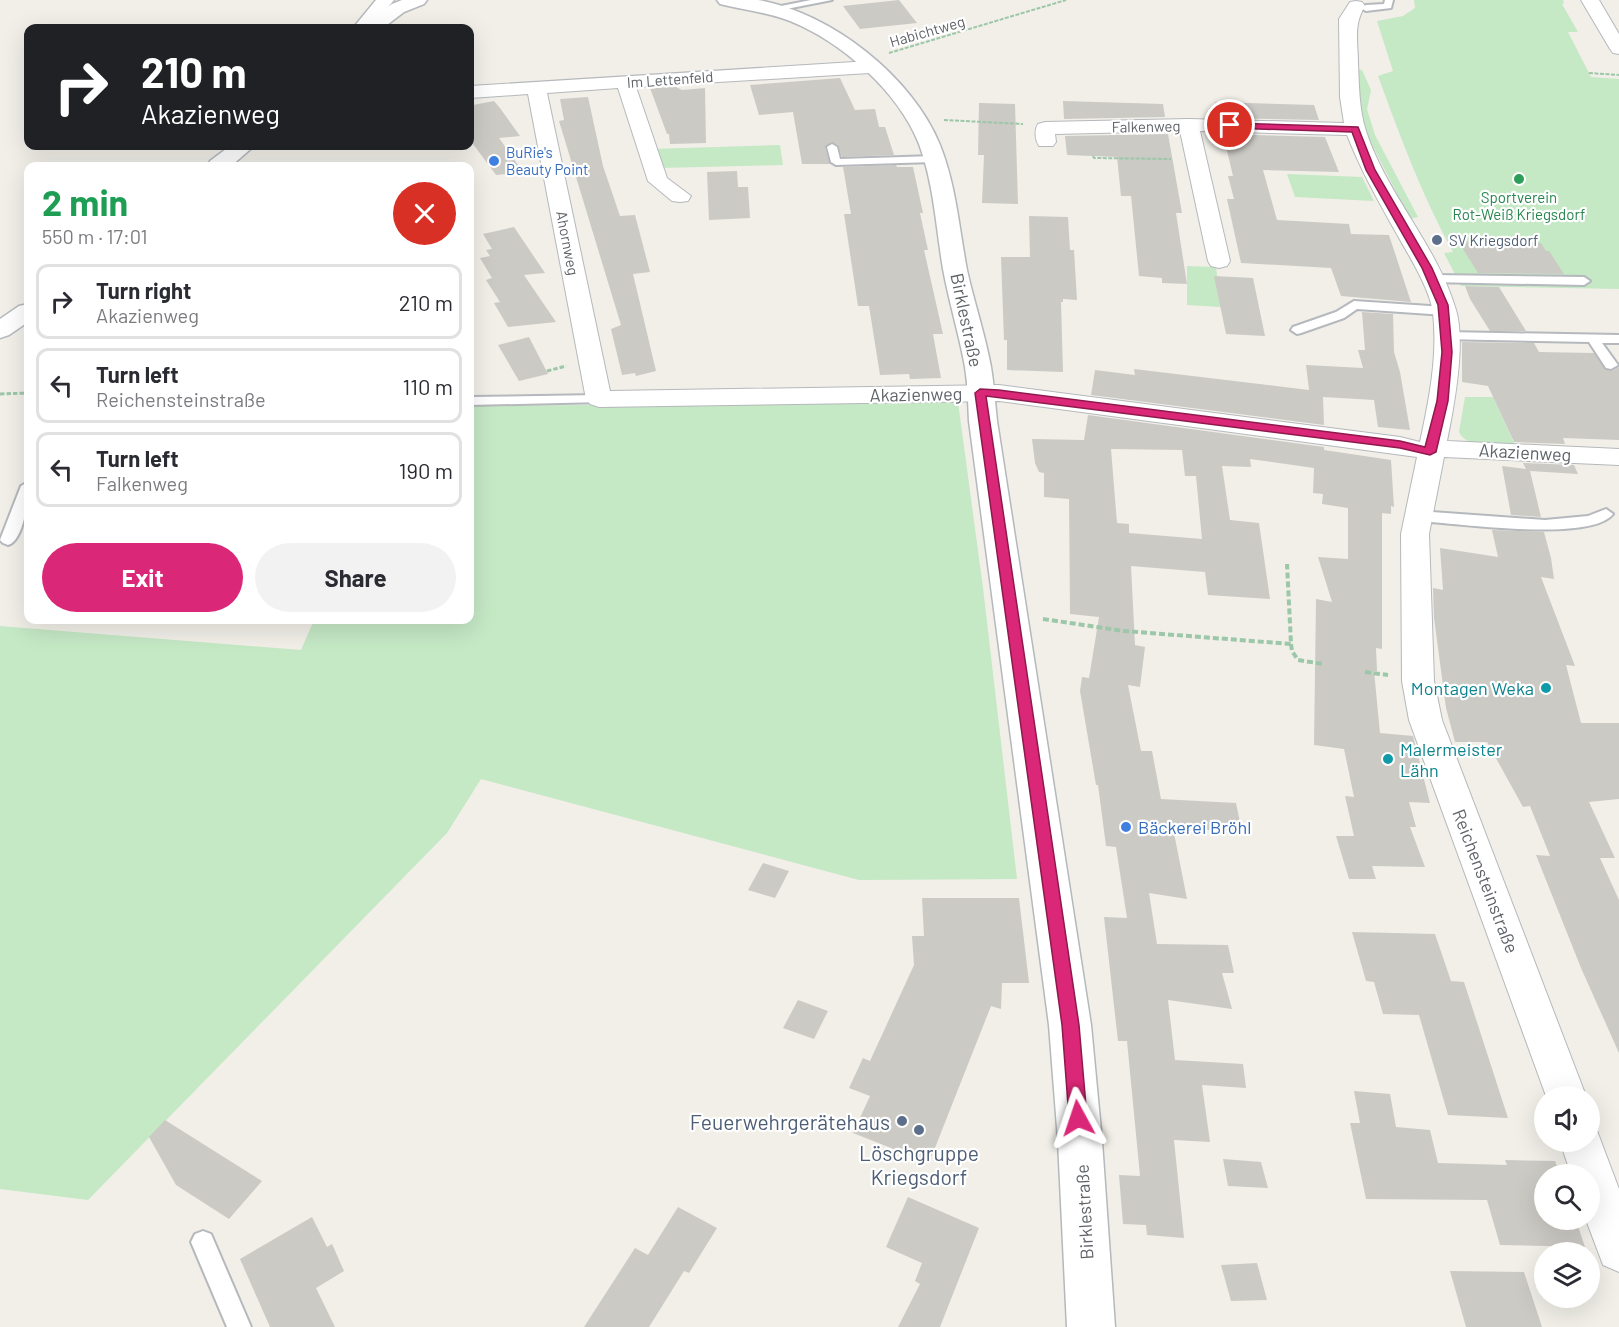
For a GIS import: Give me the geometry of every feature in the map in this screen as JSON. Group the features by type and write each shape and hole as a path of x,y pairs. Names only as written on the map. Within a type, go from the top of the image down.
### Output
{"street":[{"path":"365,24 385,0"},
{"path":"377,24 398,8 418,0"},
{"name":"Birklestraße","path":"726,0 780,11 807,22 834,38 869,66 900,98 928,141 934,159 956,272 978,367 1070,1025 1080,1140 1091,1327"},
{"path":"1590,0 1619,49"},
{"name":"Reichensteinstraße","path":"1356,5 1348,19 1350,98 1355,129 1371,170 1433,279 1446,324 1447,352 1442,401 1430,450 1415,534 1420,703 1437,754 1538,1014 1563,1086"},
{"name":"Im Lettenfeld","path":"474,92 869,66"},
{"path":"625,82 658,181 680,196"},
{"name":"Ahornweg","path":"536,88 599,399"},
{"path":"1189,125 1219,261"},
{"name":"Falkenweg","path":"1046,135 1189,125 1355,129"},
{"path":"223,162 238,150"},
{"path":"0,330 24,313"},
{"name":"Akazienweg","path":"599,399 999,393 1430,450 1619,457"},
{"path":"1585,1152 1619,1250"}],"lane":[{"path":"780,11 828,0"},
{"path":"1356,5 1383,8 1388,6 1389,0"},
{"path":"832,147 836,162 934,159"},
{"path":"1433,279 1584,281"},
{"path":"1297,330 1340,315 1354,305 1446,324 1619,339"},
{"path":"1593,338 1611,365"},
{"name":"Akazienweg","path":"474,401 599,399"},
{"path":"8,540 24,497"},
{"path":"1418,516 1555,525 1589,523 1606,514"},
{"path":"203,1242 239,1327"}],"path":[{"name":"Habichtweg","path":"869,66 1066,0"},
{"path":"1589,73 1619,75"},
{"path":"916,120 1014,123 1046,135"},
{"path":"1093,156 1094,158 1147,157 1198,160"},
{"path":"0,394 24,393"},
{"path":"1287,564 1292,651 1298,660 1323,664"},
{"path":"1011,615 1124,631 1291,644"}],"green space":[{"name":"Sportverein Rot-Weiß Kriegsdorf","path":"1414,0 1563,0 1562,4 1578,32 1568,32 1591,77 1619,79 1619,289 1461,286 1444,253 1453,252 1421,188 1378,76 1393,71 1377,21 1403,16 1415,8"},
{"path":"1357,69 1362,70 1371,90 1367,109 1375,135 1418,217 1410,219 1367,135 1359,101"},
{"path":"780,145 783,165 658,168 652,149"},
{"path":"1287,174 1362,177 1374,201 1295,197"},
{"path":"1187,266 1216,267 1221,307 1187,305"},
{"path":"1465,397 1493,397 1515,445 1476,444 1463,437 1459,432"},
{"path":"958,402 983,588 1017,879 859,880 481,779 447,833 88,1200 0,1189 0,626 301,650 312,624 474,624 474,406"}],"building":[{"path":"899,0 917,23 860,29 843,6"},
{"path":"840,78 855,110 875,109 879,127 885,127 894,155 842,157 838,145 831,142 825,148 830,164 802,164 793,112 759,115 750,85"},
{"path":"676,87 682,90 705,88 706,143 670,144 669,134 667,134 650,88"},
{"path":"588,97 603,166 620,216 635,215 650,272 633,274 656,371 636,376 635,373 622,375 611,329 621,325 559,121 564,120 560,99"},
{"path":"494,101 520,136 499,138 523,172 496,175 474,145 474,105"},
{"path":"1063,101 1163,104 1165,117 1064,119"},
{"path":"1215,102 1314,105 1319,120 1219,118"},
{"path":"979,103 1015,104 1018,204 982,203 984,155 978,155"},
{"path":"1168,134 1182,213 1176,213 1187,284 1162,283 1162,278 1139,276 1131,196 1121,196 1117,157 1067,155 1065,136"},
{"path":"1223,134 1325,137 1339,172 1263,170 1277,220 1349,224 1351,234 1389,235 1411,302 1341,296 1331,268 1241,263 1227,199 1234,199 1228,176 1233,176"},
{"path":"896,165 897,167 913,167 923,213 920,213 928,250 924,250 943,334 933,334 941,378 910,379 909,374 880,375 869,306 858,306 844,214 851,214 843,167"},
{"path":"737,171 738,187 748,187 750,218 709,220 707,172"},
{"path":"1029,216 1068,217 1070,250 1074,250 1077,300 1063,299 1061,302 1063,372 1007,370 1001,257 1030,257"},
{"path":"514,227 545,273 524,275 556,322 508,327 494,303 500,302 486,280 492,278 480,258 490,256 486,250 492,249 483,234"},
{"path":"1458,241 1541,243 1564,274 1478,273"},
{"path":"1214,276 1253,278 1265,336 1226,334"},
{"path":"1465,286 1499,287 1526,331 1490,331 1470,299"},
{"path":"1362,312 1393,314 1394,352 1400,372 1410,430 1378,427 1374,400 1323,397 1324,425 1091,395 1095,370 1135,375 1134,369 1309,390 1306,365 1363,368 1358,350 1365,350"},
{"path":"529,337 548,374 519,381 498,345"},
{"path":"1462,342 1534,343 1539,352 1594,353 1606,370 1612,371 1619,367 1619,440 1563,438 1565,444 1514,442 1488,386 1462,382"},
{"path":"1088,415 1324,447 1324,450 1391,460 1394,507 1391,506 1391,514 1382,513 1382,649 1376,648 1377,671 1374,671 1380,733 1413,736 1430,803 1409,802 1416,827 1410,827 1425,867 1372,866 1376,879 1349,879 1336,836 1354,836 1345,796 1354,797 1344,749 1314,745 1316,599 1332,602 1318,557 1348,559 1348,508 1322,504 1323,494 1313,493 1314,468 1250,459 1251,467 1222,466 1230,520 1259,523 1270,599 1208,595 1205,572 1131,566 1135,645 1145,647 1140,687 1128,685 1141,751 1152,751 1161,799 1236,803 1242,832 1173,828 1187,899 1149,893 1157,944 1228,945 1234,973 1222,973 1232,1009 1168,1000 1175,1060 1243,1064 1246,1088 1202,1085 1210,1142 1174,1140 1184,1238 1147,1235 1146,1225 1123,1224 1119,1175 1140,1176 1127,1041 1118,1041 1104,917 1127,918 1116,847 1106,846 1098,785 1096,785 1080,691 1082,677 1089,678 1099,617 1070,614 1069,499 1044,497 1044,473 1039,472 1035,463 1032,439 1084,440","holes":["1111,449 1182,450 1185,476 1196,476 1202,539 1129,533 1129,524 1117,523"]},
{"path":"1523,463 1574,465 1578,474 1530,471 1541,517 1511,515 1502,466 1526,469"},
{"path":"1492,530 1544,532 1554,579 1541,577 1575,666 1566,665 1581,723 1619,723 1619,799 1589,802 1615,858 1600,858 1619,900 1619,1053 1581,968 1536,855 1550,856 1530,806 1523,807 1487,742 1455,742 1446,708 1434,618 1433,588 1443,590 1440,548 1498,557"},
{"path":"763,863 789,871 775,898 748,890"},
{"path":"922,898 1019,898 1029,983 1002,983 1001,1009 991,1006 929,1163 853,1133 870,1096 849,1088 863,1058 870,1061 914,965 912,936 924,936"},
{"path":"1352,932 1435,934 1451,981 1464,982 1508,1118 1448,1115 1419,1015 1383,1014 1374,982 1366,981"},
{"path":"798,1000 828,1011 814,1039 783,1028"},
{"path":"1354,1091 1390,1094 1396,1127 1430,1130 1438,1163 1507,1165 1505,1160 1555,1161 1556,1164 1534,1164 1534,1230 1579,1230 1583,1242 1534,1242 1534,1246 1500,1245 1487,1200 1366,1199 1350,1123 1360,1123"},
{"path":"165,1120 262,1181 229,1219 176,1185 149,1137"},
{"path":"1223,1159 1261,1162 1268,1188 1228,1186"},
{"path":"908,1197 979,1228 940,1327 898,1327 920,1284 915,1281 922,1263 886,1247"},
{"path":"678,1207 717,1228 689,1273 684,1271 649,1327 584,1327 635,1248 648,1255"},
{"path":"312,1217 327,1247 332,1244 344,1271 316,1288 335,1327 270,1327 240,1259"},
{"path":"1257,1263 1267,1300 1231,1301 1221,1265"},
{"path":"1450,1271 1524,1272 1542,1327 1466,1327"}],"place":[{"name":"BuRie's Beauty Point","path":"494,161"},
{"name":"Sportverein Rot-Weiß Kriegsdorf","path":"1519,179"},
{"name":"SV Kriegsdorf","path":"1437,240"},
{"name":"Montagen Weka","path":"1546,688"},
{"name":"Malermeister Lähn","path":"1388,759"},
{"name":"Bäckerei Bröhl","path":"1126,827"},
{"name":"Feuerwehrgerätehaus","path":"902,1121"},
{"name":"Löschgruppe Kriegsdorf","path":"919,1130"}],"route":[{"path":"1078,1118 1070,1025 980,393 999,393 1400,445 1430,452 1442,401 1447,352 1445,311 1433,279 1371,170 1355,129 1230,125"}]}
